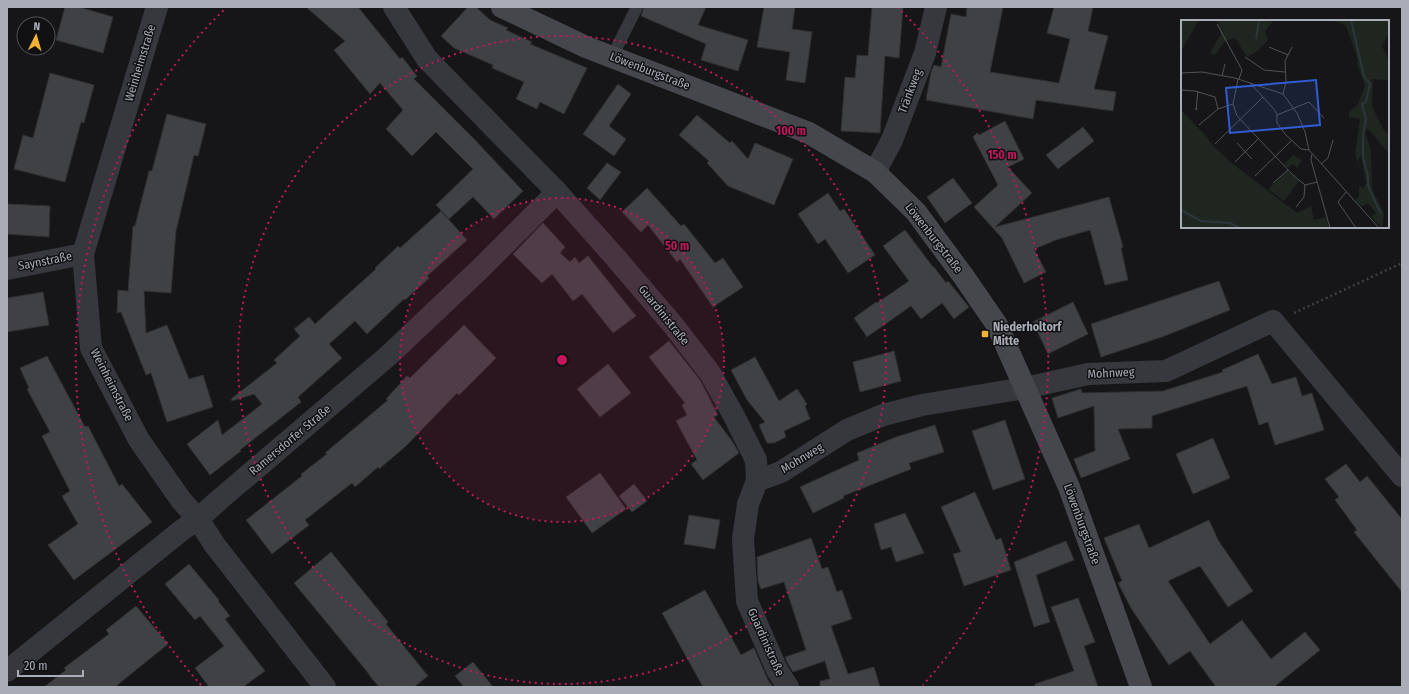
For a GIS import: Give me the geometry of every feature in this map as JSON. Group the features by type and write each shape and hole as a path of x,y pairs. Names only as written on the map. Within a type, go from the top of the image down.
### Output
{"street":[{"name":"Weinheimstraße","path":"157,7 83,254 91,348 139,440 181,500 198,519 214,544 325,687"},
{"name":"Guardinistraße","path":"394,7 427,59 557,192 630,274 673,325 710,373 756,460 757,481 748,504 743,539 747,601 777,670 788,687"},
{"name":"Löwenburgstraße","path":"502,7 586,47 809,133 875,172 916,212 997,325 1069,487 1141,687"},
{"name":"Tränkweg","path":"875,172 892,140 925,53 936,7"},
{"name":"Ramersdorfer Straße","path":"7,671 182,530 198,519 388,356 480,269 557,192"},
{"name":"Saynstraße","path":"7,269 83,254"},
{"name":"Mohnweg","path":"757,481 781,472 847,430 883,415 922,405 1025,388 1088,374 1166,371 1273,321"},
{"path":"1273,321 1402,476"}],"lane":[{"path":"612,57 637,7"}],"path":[{"path":"1273,321 1402,263"}],"building":[{"path":"65,7 79,7 113,17 103,53 56,40"},
{"path":"306,7 358,7 400,59 402,57 417,76 414,79 523,191 494,219 473,197 449,219 436,205 473,169 436,132 412,156 386,129 403,110 380,83 370,94 334,50 345,41"},
{"path":"468,7 476,7 490,20 508,28 506,30 532,42 530,44 587,68 564,114 540,102 537,109 516,99 524,82 492,68 493,65 454,48 441,36"},
{"path":"644,7 706,7 698,25 748,40 738,71 701,60 706,44 641,16"},
{"path":"764,7 795,7 792,29 812,32 805,83 786,80 790,52 757,47"},
{"path":"872,7 903,7 899,58 885,56 880,133 841,131 845,77 855,78 857,55 868,56"},
{"path":"967,7 1003,7 990,72 1059,83 1070,39 1047,33 1054,7 1093,7 1088,31 1108,36 1094,89 1116,92 1113,111 1036,100 1033,119 926,100 931,72 934,65 941,67 951,14 966,17"},
{"path":"50,73 94,85 84,123 81,122 65,182 14,169 23,135 33,138"},
{"path":"618,84 631,94 609,126 626,139 614,156 583,134"},
{"path":"167,114 206,124 198,156 194,155 176,231 171,293 144,291 146,333 167,325 189,379 203,375 213,407 167,422 151,373 146,375 121,312 117,313 118,290 128,291 133,226 135,226 149,171 152,171"},
{"path":"697,115 730,143 732,141 748,159 755,143 793,159 774,205 728,186 707,163 709,161 679,135"},
{"path":"1005,121 1024,159 1008,167 1032,193 995,227 1109,197 1123,247 1121,248 1128,280 1105,285 1090,230 1056,240 1034,249 1046,272 1024,283 1002,238 974,207 998,185 973,137 977,133 979,135"},
{"path":"1083,127 1094,141 1058,169 1046,155"},
{"path":"607,163 621,172 600,200 587,188"},
{"path":"953,178 972,203 945,223 927,197"},
{"path":"647,188 681,226 684,224 715,263 723,258 743,287 713,307 680,259 677,262 648,225 641,232 622,212"},
{"path":"828,193 840,211 844,209 875,255 848,273 825,239 818,244 798,214"},
{"path":"7,204 50,206 49,237 7,234"},
{"path":"441,211 467,240 427,276 429,278 367,334 355,321 329,344 342,358 298,397 301,402 210,475 187,444 218,420 222,435 262,404 254,394 232,401 231,399 277,363 274,360 300,336 294,329 309,317 315,324 376,269 375,268 398,246 400,248"},
{"path":"543,223 565,247 560,253 570,262 575,257 579,263 588,256 636,316 613,333 582,294 573,301 552,274 542,283 513,254"},
{"path":"905,230 946,283 948,281 969,307 954,319 942,303 921,319 911,306 867,337 854,318 909,281 883,246"},
{"path":"1219,281 1230,310 1162,337 1101,357 1091,324"},
{"path":"43,292 49,325 7,332 7,298"},
{"path":"1073,302 1088,334 1048,354 1033,322"},
{"path":"464,325 496,358 459,395 457,393 406,446 355,487 352,483 305,520 309,525 272,554 246,520 302,476 301,474 327,454 325,453 388,400 386,399 407,376 410,378"},
{"path":"669,341 700,380 718,415 714,417 739,453 703,480 691,464 697,460 676,421 687,415 682,405 685,403 649,357"},
{"path":"894,351 901,381 860,392 853,362"},
{"path":"1258,354 1272,384 1296,377 1302,396 1312,393 1324,430 1275,445 1268,422 1259,425 1247,386 1152,416 1152,428 1118,429 1130,459 1081,478 1074,459 1095,451 1094,406 1058,418 1052,398 1081,389 1082,393 1163,391 1223,372 1222,370"},
{"path":"47,356 85,427 88,426 119,486 122,484 152,522 74,580 48,545 78,524 62,496 70,491 42,436 50,432 27,389 29,388 20,368"},
{"path":"755,357 779,401 797,389 807,404 805,406 810,419 784,431 786,437 774,443 767,443 759,425 765,422 747,400 731,370"},
{"path":"608,364 631,393 600,417 577,389"},
{"path":"1005,420 1025,479 993,490 972,431"},
{"path":"935,425 944,452 909,463 911,469 843,496 844,498 813,513 800,487 859,460 857,453 896,437"},
{"path":"1213,438 1230,478 1193,494 1176,454"},
{"path":"1346,464 1360,482 1367,476 1402,519 1402,592 1354,532 1357,530 1335,500 1339,497 1325,479"},
{"path":"600,473 626,509 592,533 566,497"},
{"path":"634,484 647,501 632,512 619,496"},
{"path":"975,492 996,540 1001,538 1011,570 964,586 953,554 961,552 941,507"},
{"path":"905,513 924,553 896,562 891,547 881,550 874,524"},
{"path":"689,515 720,520 715,549 684,544"},
{"path":"1209,520 1218,540 1253,591 1228,607 1200,566 1168,581 1210,644 1242,620 1271,659 1305,632 1320,650 1274,687 1216,687 1190,651 1169,665 1131,608 1118,583 1122,581 1104,538 1139,524 1149,548"},
{"path":"811,538 822,569 828,567 837,592 842,590 852,619 831,626 848,674 874,667 880,687 820,687 820,681 830,679 825,661 793,672 788,664 785,657 806,650 784,582 761,589 758,581 757,557"},
{"path":"1066,541 1074,560 1036,575 1050,622 1034,627 1014,562"},
{"path":"331,552 388,622 386,624 428,676 414,687 379,687 294,583"},
{"path":"189,564 219,600 218,601 230,616 225,619 265,671 243,687 209,687 195,668 224,646 200,616 195,620 165,584"},
{"path":"705,590 741,655 754,648 768,680 773,687 703,687 662,613"},
{"path":"1078,598 1095,642 1084,646 1098,687 1035,687 1035,684 1074,671 1051,607"},
{"path":"136,606 168,644 115,687 44,687 66,670 64,668 109,634 106,630"},
{"path":"473,662 493,687 464,687 455,676"}],"place":[{"name":"Niederholtorf Mitte","path":"985,334"}]}
